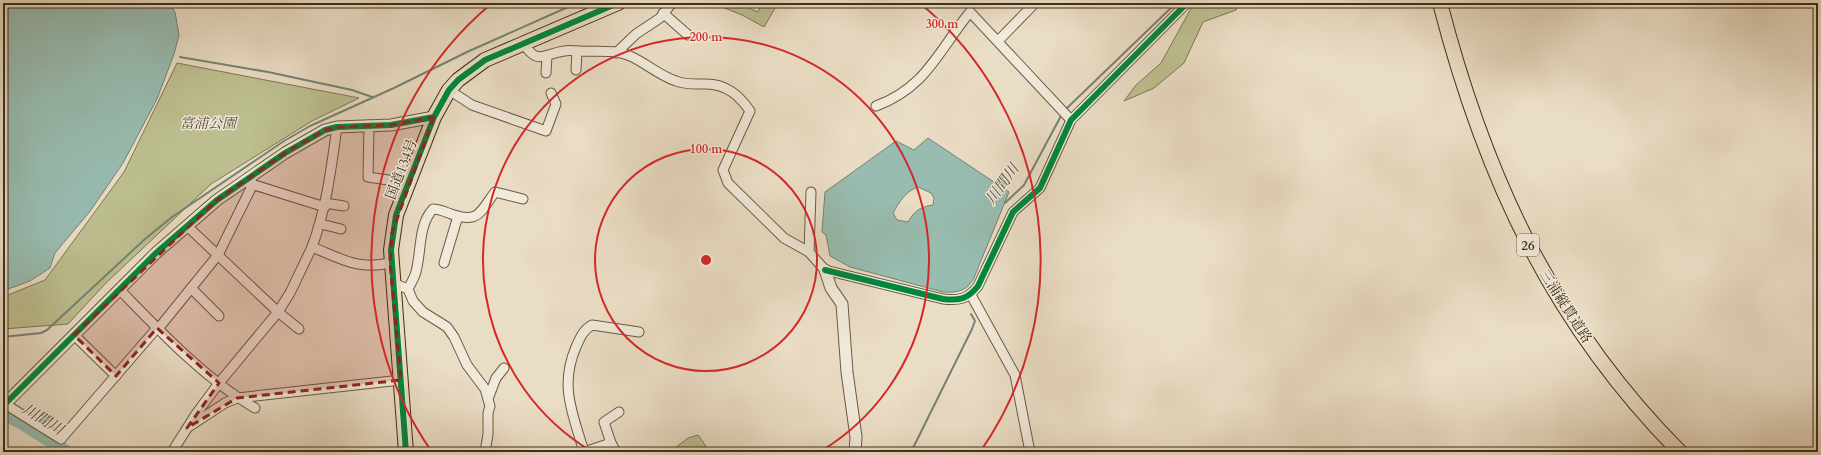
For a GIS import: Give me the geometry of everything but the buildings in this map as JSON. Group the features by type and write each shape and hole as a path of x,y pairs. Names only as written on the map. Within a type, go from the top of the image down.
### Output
{"main road":[{"name":"国道134号","path":"406,452 390,263 392,233 408,183 434,116 449,90 458,80 475,66 523,43 618,3"},
{"name":"三浦縦貫道路","path":"1440,3 1455,57 1482,140 1507,202 1528,246 1567,312 1606,367 1637,406 1680,452"}],"street":[{"path":"616,53 636,34 663,14 672,3"},
{"path":"998,41 1035,3"},
{"path":"825,270 943,299 958,301 971,295 978,286 1013,212 1040,188 1071,120 1187,3"},
{"path":"876,106 893,100 919,81 941,55 951,35 970,12 1071,120"},
{"path":"663,14 688,35"},
{"path":"523,43 528,53 535,57 547,56 564,50 629,55 675,81 689,84 708,84 719,86 731,90 742,99 750,111 723,170 728,183 784,238 809,252 825,270 831,288 842,304 847,372 856,437 855,452"},
{"path":"576,70 577,51"},
{"path":"546,73 547,56"},
{"path":"449,90 472,105 546,131 556,104 551,93"},
{"path":"248,183 218,255 158,329 61,439 4,405 187,226 217,200 248,183 285,153 325,130 337,127 391,125 434,116"},
{"path":"369,125 368,177 408,183"},
{"path":"172,452 219,383 278,312 290,293 312,247 321,224 328,192 337,127"},
{"path":"248,183 325,205 344,206"},
{"path":"408,289 415,274 419,247 429,214 433,209 472,218 477,215 495,192 522,199"},
{"path":"809,252 811,192"},
{"path":"444,263 458,216"},
{"path":"321,224 340,228"},
{"path":"187,226 278,312 300,329"},
{"path":"312,247 355,265 377,266 390,263"},
{"path":"392,285 398,285 408,289 413,301 423,312 447,327 454,337 467,365 485,389 490,406 488,413 488,434 484,452"},
{"path":"191,288 219,316"},
{"path":"120,290 158,329 219,383 237,398 255,408"},
{"path":"971,295 1015,375 1030,452"},
{"path":"611,443 584,452 570,408 567,372 578,341 585,329 592,325 639,332"},
{"path":"74,335 116,376"},
{"path":"488,399 496,378 504,368"},
{"path":"187,428 225,403 237,398 401,380"},
{"path":"616,452 611,443 604,422 619,412"},
{"path":"3,449 6,452"}],"highlighted area":[{"path":"434,117 392,233 390,263 401,380 237,398 187,428 219,383 157,328 116,376 74,335 217,200 285,153 325,130 337,127 391,125"}],"green space":[{"path":"726,3 737,3 758,12 762,3 778,3 764,27 742,15 722,7"},
{"path":"1194,3 1238,3 1236,10 1203,22 1184,63 1154,88 1124,101 1136,85 1161,63"},
{"name":"富浦公園","path":"177,63 359,98 312,121 211,184 106,283 68,324 3,329 3,297 45,280 124,172"},
{"path":"698,435 706,446 694,452 677,452 675,448 688,438"}],"water":[{"path":"3,3 169,3 175,12 179,35 174,54 157,99 123,163 91,210 55,253 50,268 30,281 3,291"},
{"path":"928,138 1009,192 974,278 968,286 961,290 943,292 850,267 830,256 826,235 822,232 825,192 896,141 914,150","holes":["918,187 931,193 934,198 933,205 918,210 908,222 897,220 893,213 906,194"]}],"waterway":[{"path":"3,337 41,333 47,330 145,239 172,217 284,141 310,126 394,88 467,52 577,3"},
{"name":"川間川","path":"1066,109 1176,3"},
{"path":"180,57 268,72 352,90 372,97"},
{"name":"川間川","path":"1005,203 1024,185 1062,114"},
{"name":"川間川","path":"911,452 972,329 975,321 971,314"},
{"name":"川間川","path":"3,414 20,422 67,452"}],"cycle path":[{"path":"406,452 391,250 396,215 434,117 449,90 458,80 485,60 618,3"},
{"path":"825,270 943,299 954,300 971,294 978,286 1013,212 1040,188 1071,120 1187,3"},
{"path":"3,406 156,253 217,200 285,153 325,130 337,127 391,125 434,117"}]}
